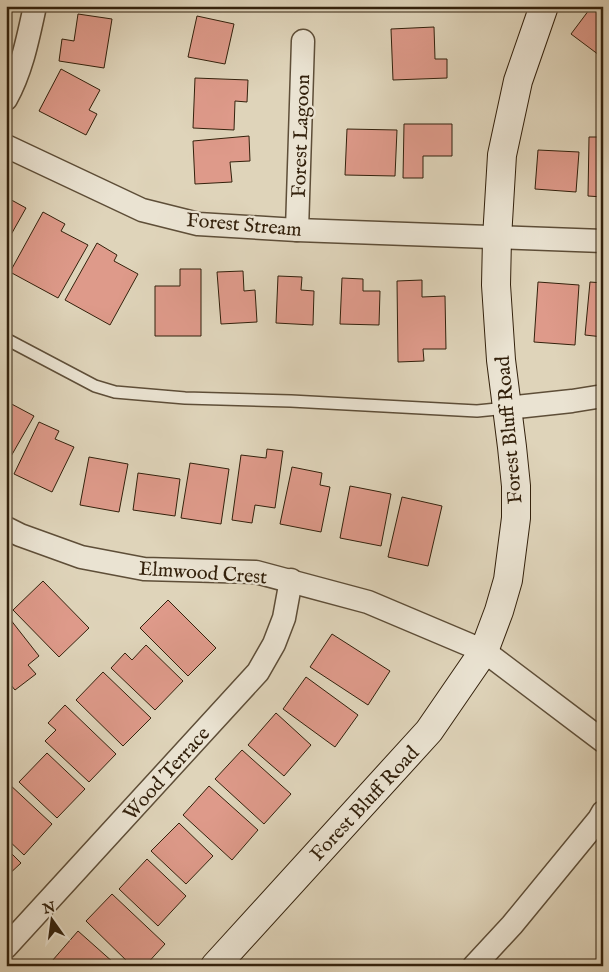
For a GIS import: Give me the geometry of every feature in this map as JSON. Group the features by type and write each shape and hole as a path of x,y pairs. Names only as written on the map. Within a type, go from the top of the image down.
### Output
{"street":[{"path":"6,99 13,87 26,48 35,6"},
{"name":"Forest Bluff Road","path":"215,966 430,732 484,651 499,611 508,580 514,541 516,486 501,360 496,285 502,155 518,81 544,6"},
{"name":"Forest Lagoon","path":"297,230 302,42"},
{"name":"Forest Stream","path":"6,146 142,210 198,224 297,230 603,241"},
{"path":"507,408 603,396"},
{"name":"Elmwood Crest","path":"11,538 81,557 144,569 256,572 368,602 484,651 603,742"},
{"name":"Wood Terrace","path":"6,947 258,672 274,644 284,618 291,580"},
{"path":"474,966 512,925 603,812"}],"lane":[{"path":"6,339 95,386 115,392 142,396 291,401 477,411 507,408"}],"building":[{"path":"592,6 603,6 603,58 571,34"},
{"path":"78,14 112,19 104,68 59,61 62,39 74,41"},
{"path":"197,16 234,24 225,64 188,57"},
{"path":"434,27 435,59 447,59 447,78 393,80 391,29"},
{"path":"61,69 100,90 89,110 97,114 86,135 39,111"},
{"path":"195,78 248,80 247,102 235,101 234,130 193,128"},
{"path":"404,124 452,124 452,156 423,156 423,178 403,178"},
{"path":"347,129 397,130 395,176 345,175"},
{"path":"249,136 250,161 230,162 232,182 195,184 193,141"},
{"path":"589,137 603,137 603,197 588,196"},
{"path":"538,150 579,152 576,192 535,189"},
{"path":"6,197 26,208 8,240 6,239"},
{"path":"43,212 65,224 61,231 88,245 58,298 10,272"},
{"path":"97,243 117,255 114,261 138,274 110,325 65,300"},
{"path":"180,269 201,269 201,336 155,336 155,286 180,286"},
{"path":"243,271 244,291 255,290 257,322 221,324 217,272"},
{"path":"278,276 302,277 301,290 314,291 313,325 276,323"},
{"path":"342,278 363,279 363,291 380,291 379,325 340,324"},
{"path":"422,280 422,297 445,296 446,349 423,349 424,361 398,362 397,281"},
{"path":"538,282 579,285 575,345 534,342"},
{"path":"590,282 603,283 603,337 585,335"},
{"path":"6,401 34,416 6,465"},
{"path":"39,422 59,431 55,439 74,447 52,492 14,474"},
{"path":"267,449 283,451 275,508 255,505 252,523 232,520 241,455 266,458"},
{"path":"89,457 128,464 119,512 80,505"},
{"path":"190,463 229,469 221,524 181,518"},
{"path":"292,467 322,473 320,485 330,487 321,532 280,524"},
{"path":"138,473 180,479 175,516 133,510"},
{"path":"350,486 391,494 381,546 340,538"},
{"path":"402,497 442,506 428,566 388,557"},
{"path":"43,581 89,628 59,657 13,610"},
{"path":"168,600 216,648 188,676 140,628"},
{"path":"10,619 39,656 28,665 36,674 15,690 6,679 6,622"},
{"path":"332,634 390,671 368,705 310,667"},
{"path":"146,645 183,681 155,710 111,668 125,653 132,660"},
{"path":"103,672 151,718 123,746 76,700"},
{"path":"306,677 358,715 335,747 283,709"},
{"path":"65,705 116,754 89,782 45,741 56,730 48,723"},
{"path":"276,713 311,745 284,776 248,745"},
{"path":"242,750 291,794 264,824 215,779"},
{"path":"47,753 85,789 57,818 19,782"},
{"path":"8,783 52,824 24,855 6,838 6,784"},
{"path":"209,786 258,830 232,860 183,815"},
{"path":"179,823 213,856 186,884 151,851"},
{"path":"6,848 21,863 6,877"},
{"path":"147,859 186,896 158,926 119,889"},
{"path":"112,894 165,944 145,966 132,966 86,921"},
{"path":"78,931 114,963 112,966 57,966 52,961"}]}
